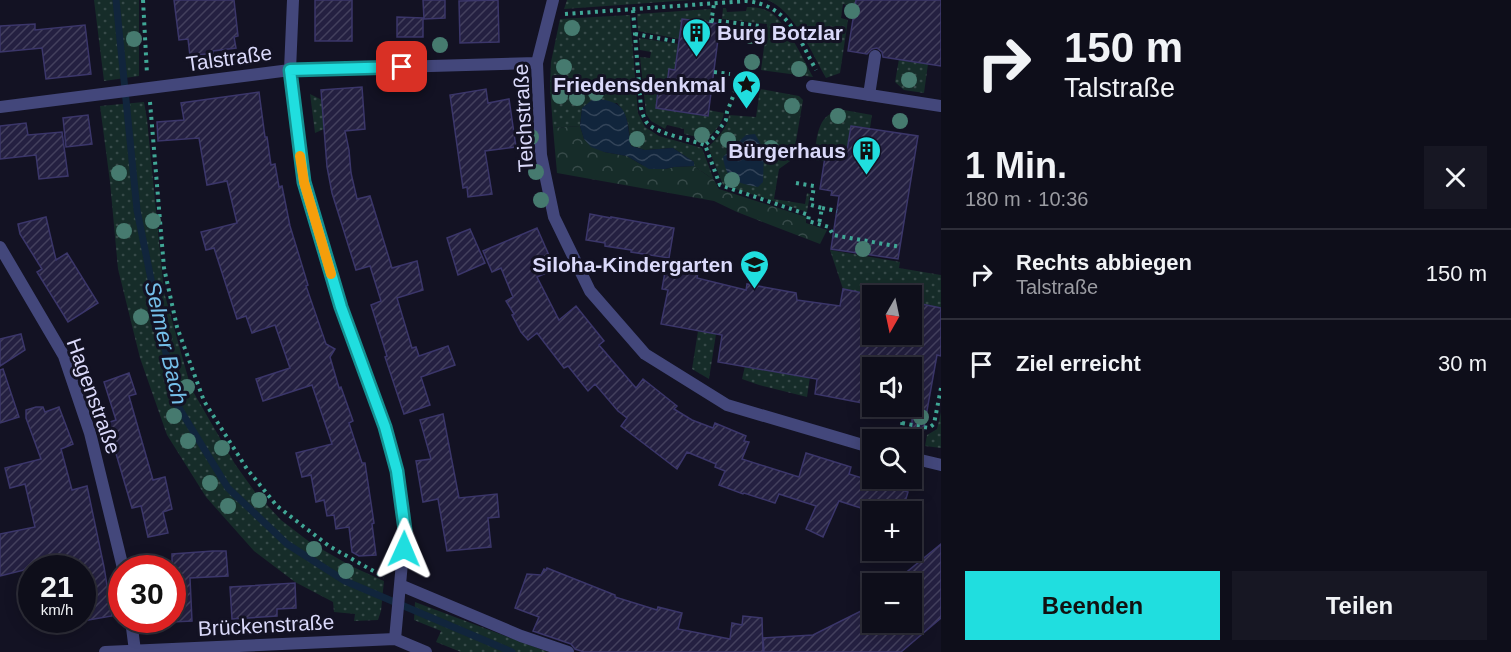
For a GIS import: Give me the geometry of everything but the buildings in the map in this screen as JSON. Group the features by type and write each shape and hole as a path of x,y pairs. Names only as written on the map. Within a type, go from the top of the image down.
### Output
{"street":[{"path":"293,0 290,70 304,182 341,307 385,427 397,471 405,530 395,639"},
{"name":"Teichstraße","path":"553,0 537,63 541,154 554,217 590,291 645,354 727,405 862,445"},
{"path":"869,95 875,56"},
{"name":"Talstraße","path":"0,107 290,70 537,63"},
{"path":"812,86 941,106"},
{"name":"Hagenstraße","path":"0,248 64,356 90,433 120,555"},
{"path":"922,460 941,465"},
{"path":"399,591 568,652"},
{"path":"133,633 135,651"},
{"name":"Brückenstraße","path":"105,652 395,639 426,652"}],"path":[{"path":"143,0 143,90 150,104 164,268 177,327 204,401 247,469 277,506 329,546 399,591"},
{"path":"549,16 758,2 778,11 788,21 827,89"},
{"path":"714,4 711,21 760,26 754,44"},
{"path":"633,10 641,108 644,119 650,126 660,131 705,145"},
{"path":"635,33 679,42"},
{"path":"714,72 730,74"},
{"path":"705,145 726,120 741,76"},
{"path":"705,145 720,185 809,215 808,220 829,227 832,235 901,247"},
{"path":"796,183 814,186 811,206 837,211"},
{"path":"819,224 822,208"},
{"path":"902,423 929,428 934,424 941,388"},
{"path":"901,429 903,417"}],"green space":[{"path":"94,0 139,0 139,76 104,81"},
{"path":"567,0 691,0 564,9"},
{"path":"767,0 856,0 855,7 843,4 841,18 848,20 840,73 826,78 794,23 776,5"},
{"path":"747,7 765,10 776,17 794,42 813,77 761,70 767,24 722,19 723,8 726,8 727,12 746,11"},
{"path":"711,9 709,23 679,39 638,31 637,14"},
{"path":"630,15 638,113 645,127 659,136 702,148 714,180 694,166 694,162 673,148 645,150 631,146 626,118 617,103 582,108 580,126 553,128 551,62 560,19"},
{"path":"639,38 679,44 675,70 669,69 667,84 659,83 656,108 707,116 708,110 724,113 718,127 706,139 684,134 684,129 667,125 665,129 651,121 646,114 640,57 650,58 651,52 640,50"},
{"path":"899,59 928,64 924,93 904,90 895,82"},
{"path":"760,89 799,96 803,100 793,159 779,169 774,199 805,204 807,193 810,194 807,212 723,185 708,147 724,128 729,115 756,117"},
{"path":"310,94 322,100 324,129 315,133"},
{"path":"144,102 164,292 191,388 235,464 255,492 281,520 311,543 351,566 384,581 378,620 354,621 355,614 334,612 333,602 295,582 254,551 206,497 167,435 140,358 118,269 100,106"},
{"path":"844,110 872,115 870,128 851,126 847,157 832,154 831,159 825,157 824,161 814,160 819,128 825,118 832,113"},
{"path":"580,126 584,139 604,152 627,156 642,165 665,169 694,166 714,180 719,189 806,217 806,223 827,230 820,244 714,201 557,173 553,128"},
{"path":"830,250 900,262 899,268 941,275 941,315 922,312 922,285 862,285 862,292 843,289"},
{"path":"698,331 716,334 709,379 692,369"},
{"path":"745,366 810,377 807,397 742,379"},
{"path":"941,412 941,448 925,446 927,435 937,429"},
{"path":"415,602 548,652 461,652 436,642 441,631 414,620"}],"water":[{"path":"593,99 605,100 620,107 627,119 631,146 645,150 673,148 694,162 694,166 649,169 627,156 591,147 584,139 580,126 582,108"},
{"path":"755,134 764,150 763,182 758,187 734,180 727,171 723,157 746,135"}],"waterway":[{"name":"Selmer Bach","path":"116,0 137,210 176,403 228,488 287,544 345,581 512,652"}],"slow traffic":[{"path":"300,156 304,182 331,274"}],"place":[{"name":"Burg Botzlar","path":"696,58"},
{"name":"Friedensdenkmal","path":"747,110"},
{"name":"Bürgerhaus","path":"867,176"},
{"name":"Siloha-Kindergarten","path":"754,290"}],"route":[{"path":"402,67 290,70 304,182 341,307 385,427 397,471 405,530 404,549"}]}
